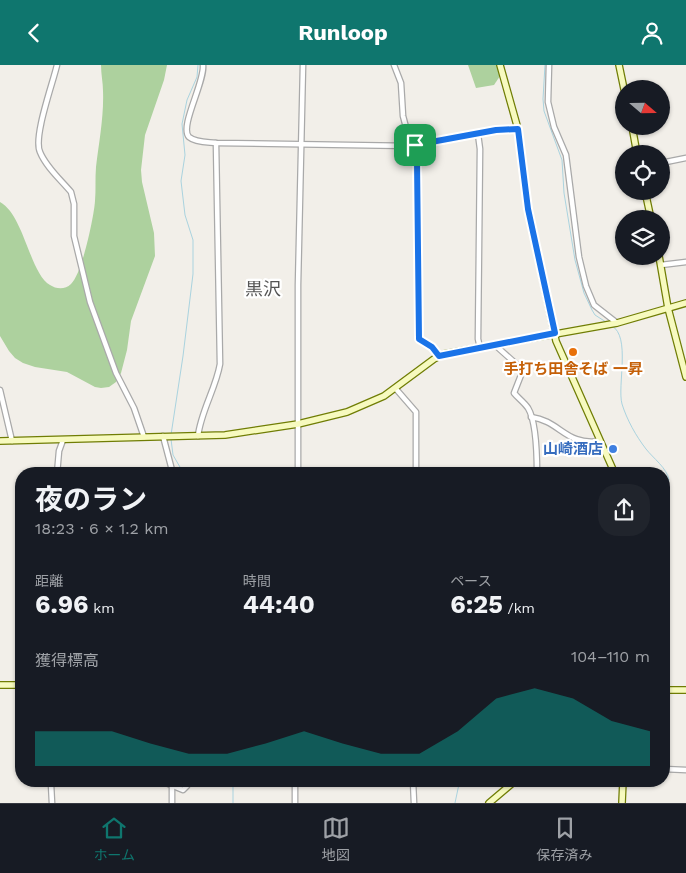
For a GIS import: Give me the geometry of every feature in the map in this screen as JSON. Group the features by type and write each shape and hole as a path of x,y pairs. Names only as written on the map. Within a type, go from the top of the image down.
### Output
{"street":[{"path":"58,65 43,118 38,148 42,158 71,193 73,199 74,236 90,302 116,373 136,413 144,437"},
{"path":"203,65 203,76 189,116 187,134 195,140 216,143 413,145 496,130 518,129"},
{"path":"298,467 298,285 303,65"},
{"path":"394,65 401,83 403,116 417,161 419,339 432,347 439,356"},
{"path":"500,65 518,129 528,209 556,341 613,467"},
{"path":"549,65 548,102 554,127 566,155 575,240 586,286 594,305 612,324"},
{"path":"619,65 622,80"},
{"path":"478,133 480,149 478,339 480,348"},
{"path":"198,436 199,427 216,382 220,355 216,143"},
{"path":"670,161 686,158"},
{"path":"670,264 686,262"},
{"path":"661,265 668,308 686,377"},
{"path":"0,441 238,434 298,424 346,412 384,396 439,356 555,333 612,324 686,303"},
{"path":"495,345 523,370 514,393 527,407 531,417 536,441 537,467"},
{"path":"396,389 416,412 416,467"},
{"path":"0,390 12,441"},
{"path":"531,417 548,423 576,440 589,443 600,441"},
{"path":"168,436 172,467"},
{"path":"58,467 59,451 63,439"},
{"path":"0,685 15,685"},
{"path":"670,690 686,691"},
{"path":"670,769 686,770"},
{"path":"51,787 52,803"},
{"path":"172,803 172,787 184,790 186,787"},
{"path":"295,787 295,803"},
{"path":"413,787 414,803"},
{"path":"489,803 497,800 509,787"},
{"path":"622,803 623,787"}],"green space":[{"path":"101,65 167,65 164,80 145,135 141,170 154,233 155,256 131,321 127,350 121,373 116,382 109,387 101,388 95,387 67,372 35,367 23,363 9,351 0,336 0,202 15,219 43,279 50,285 58,288 71,284 83,258 94,209 96,167 103,110"},
{"path":"468,65 504,65 502,73 494,85 476,88"}],"waterway":[{"path":"171,435 193,274 193,240 185,215 181,181 185,155 182,124 187,100 197,77 198,65"},
{"path":"545,65 544,111 562,160 564,193 575,260 584,293 592,310 595,315 606,322"},
{"path":"612,326 618,331 621,340 622,404 629,422 639,439 663,467"},
{"path":"171,439 173,455 180,467"},
{"path":"233,787 233,803"},
{"path":"455,803 458,787"}],"place":[{"name":"手打ち田舎そば 一昇","path":"573,352"},
{"name":"山崎酒店","path":"613,449"}],"district":[{"name":"黒沢","path":"263,289"}],"route":[{"path":"518,129 528,209 555,333 439,356 432,347 419,339 417,161 415,145 496,130 518,129"}]}
